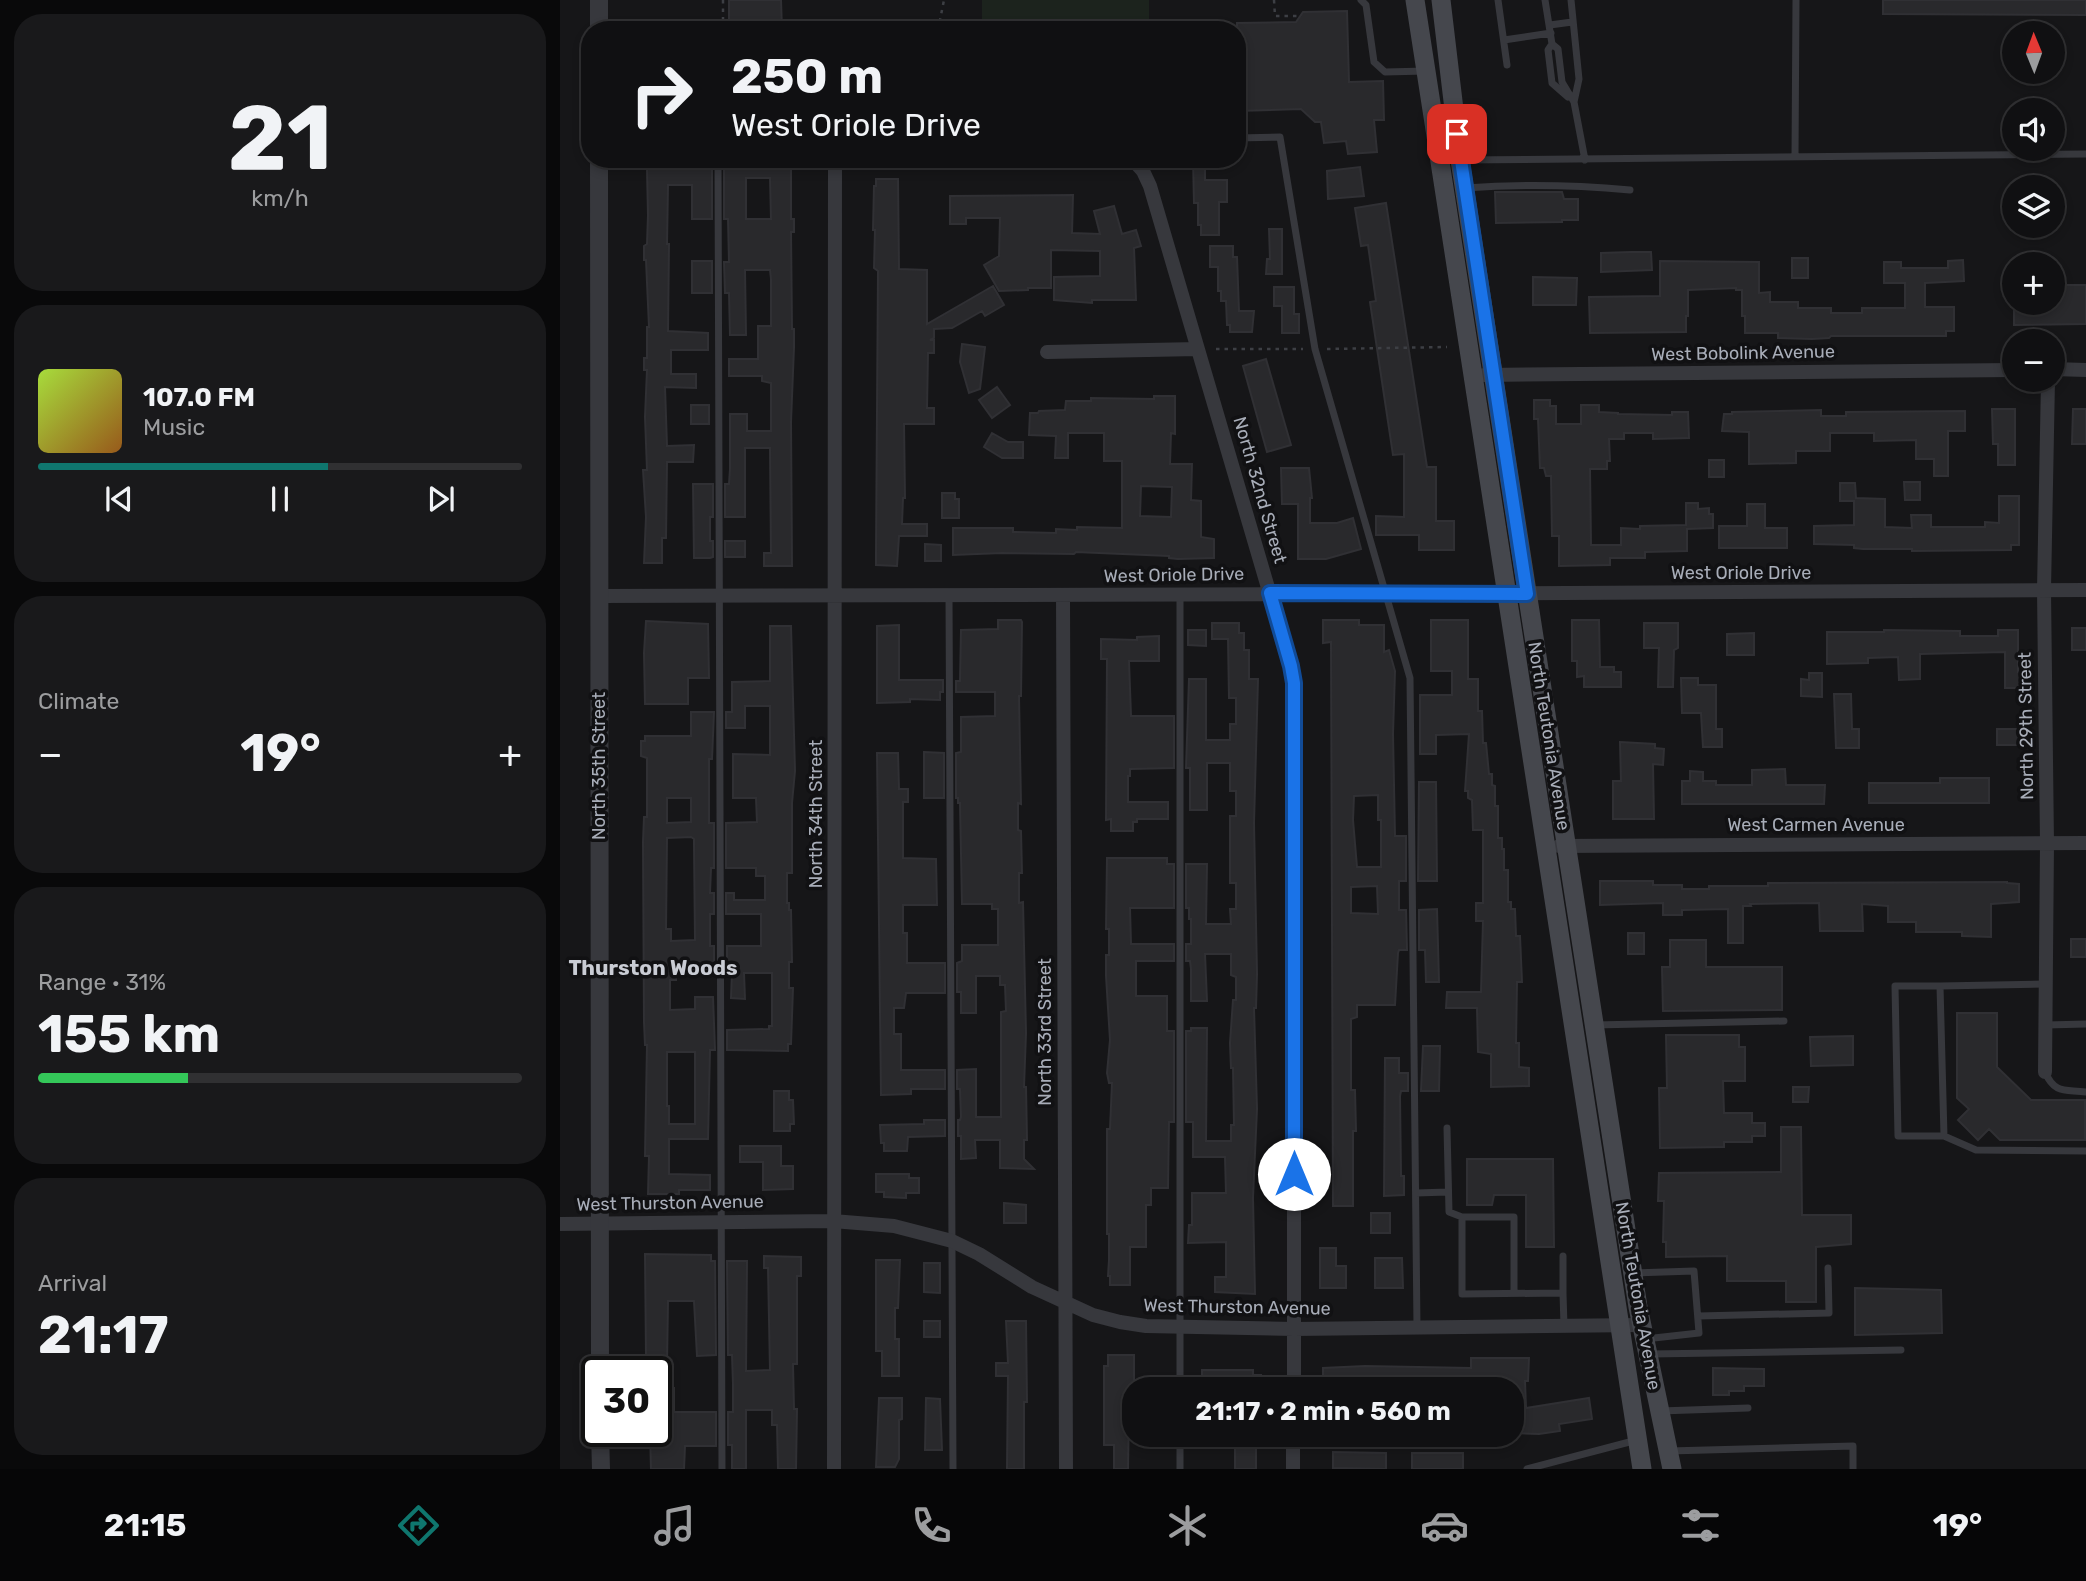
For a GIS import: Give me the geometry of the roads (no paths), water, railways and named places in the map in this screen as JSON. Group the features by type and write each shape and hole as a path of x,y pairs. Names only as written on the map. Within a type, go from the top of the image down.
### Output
{"main road":[{"name":"North Teutonia Avenue","path":"1415,0 1473,376 1517,594 1556,846 1620,1325 1642,1469"},
{"name":"North Teutonia Avenue","path":"1441,0 1460,160 1495,375 1517,594"},
{"name":"North Teutonia Avenue","path":"1556,846 1594,1026 1644,1339 1671,1460"}],"street":[{"path":"599,0 599,21"},
{"name":"North 35th Street","path":"599,168 600,1356"},
{"name":"North 34th Street","path":"834,1469 835,168"},
{"name":"North 32nd Street","path":"1140,168 1150,186 1294,683 1294,1377"},
{"path":"1047,352 1198,349"},
{"path":"2065,369 2086,370"},
{"name":"West Bobolink Avenue","path":"1473,376 2002,370"},
{"name":"North 29th Street","path":"2045,1072 2047,844 2044,590 2048,392"},
{"name":"West Oriole Drive","path":"599,596 2086,590"},
{"name":"North 33rd Street","path":"1063,595 1066,1469"},
{"name":"West Carmen Avenue","path":"1556,846 2086,844"},
{"name":"West Thurston Avenue","path":"560,1223 833,1221 894,1226 952,1241 1064,1303 1120,1322 1179,1328 1620,1325 1644,1339"},
{"path":"600,1447 601,1469"},
{"path":"1293,1447 1293,1469"}],"lane":[{"path":"1361,0 1366,5 1374,62 1385,72 1426,71"},
{"path":"1498,0 1507,65"},
{"path":"1545,0 1552,44 1558,49 1562,82 1574,102 1585,160"},
{"path":"1571,0 1579,79 1574,102"},
{"path":"1795,157 1796,0"},
{"path":"1549,24 1572,22"},
{"path":"1504,40 1551,33"},
{"path":"1246,138 1280,137 1315,349 1410,678 1416,1327"},
{"path":"1460,160 2086,154"},
{"path":"718,168 722,1469"},
{"path":"1465,188 1584,186 1630,190"},
{"path":"1180,594 1180,1377"},
{"path":"949,596 953,1469"},
{"path":"2046,984 1895,986 1898,1136 1944,1136 1976,1150 2086,1151"},
{"path":"1940,986 1944,1136"},
{"path":"1594,1026 1783,1021"},
{"path":"2045,1025 2086,1024"},
{"path":"2045,1072 2055,1088 2086,1092"},
{"path":"1447,1128 1449,1212 1462,1217 1514,1217 1514,1293"},
{"path":"1416,1193 1448,1192"},
{"path":"1462,1217 1462,1294 1563,1293"},
{"path":"1563,1256 1564,1326"},
{"path":"1698,1317 1829,1313 1828,1268"},
{"path":"1633,1273 1695,1271 1699,1333 1644,1339"},
{"path":"1644,1339 1901,1350"},
{"path":"1659,1411 1748,1408"},
{"path":"1527,1469 1638,1440"},
{"path":"1671,1460 1853,1446 1853,1469"},
{"path":"1180,1447 1180,1469"}],"district":[{"name":"Thurston Woods","path":"653,968"}]}
